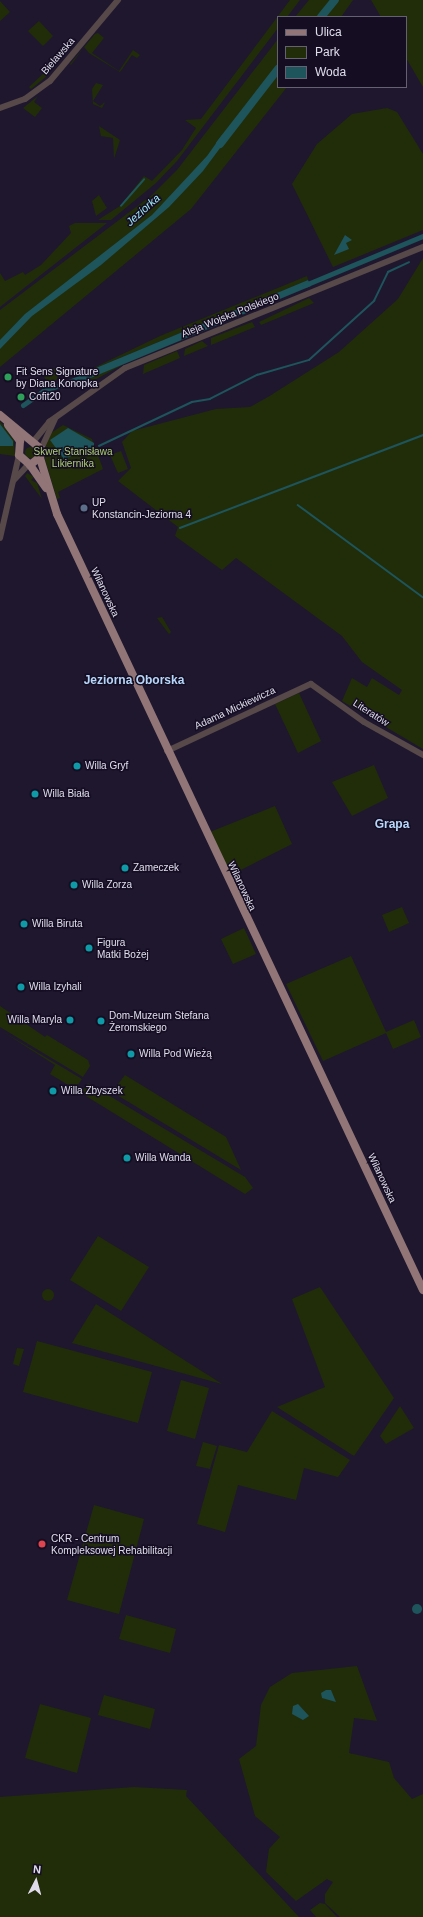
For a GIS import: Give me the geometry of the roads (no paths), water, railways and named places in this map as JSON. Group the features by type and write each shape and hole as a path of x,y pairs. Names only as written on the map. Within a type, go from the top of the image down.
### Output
{"main road":[{"path":"0,414 6,421 41,449"},
{"path":"6,421 20,451 31,440"},
{"name":"Wilanowska","path":"41,449 40,458 46,488"},
{"name":"Wilanowska","path":"20,451 46,488 167,751 423,1290"},
{"path":"30,465 40,458"}],"street":[{"name":"Bielawska","path":"0,108 24,99 50,81 118,0"},
{"name":"Aleja Wojska Polskiego","path":"31,440 55,419 125,368 423,248"},
{"name":"Aleja Wojska Polskiego","path":"41,449 55,419"},
{"path":"0,538 20,451"},
{"path":"14,480 30,465"},
{"name":"Adama Mickiewicza","path":"167,751 311,684"},
{"name":"Literatów","path":"311,684 364,722 423,755"}],"water":[{"path":"222,135 229,136 203,171 169,207 101,265 32,316 0,349 0,340 25,314 152,215 207,156"},
{"path":"345,235 352,240 346,243 349,249 334,255"},
{"path":"308,280 311,286 81,382 79,375"},
{"path":"0,424 13,441 13,446 0,446"},
{"path":"68,428 94,443 94,447 64,459 50,440"},
{"path":"415,1604 419,1604 422,1609 419,1614 415,1614 412,1611 412,1607"},
{"path":"326,1690 331,1690 336,1702 322,1698 321,1693"},
{"path":"298,1704 309,1716 303,1720 292,1714 293,1706"}],"waterway":[{"name":"Jeziorka","path":"322,16 335,0"},
{"name":"Jeziorka","path":"220,144 277,70"},
{"path":"121,206 144,180"},
{"path":"305,285 423,236"},
{"path":"99,446 192,402 210,399 257,375 309,360 374,301 388,272 409,262"},
{"path":"23,405 43,391 85,376"},
{"path":"180,528 423,435"},
{"path":"298,505 423,597"}],"place":[{"name":"Fit Sens Signature by Diana Konopka","path":"8,377"},
{"name":"Cofit20","path":"21,397"},
{"name":"UP Konstancin-Jeziorna 4","path":"84,508"},
{"name":"Willa Gryf","path":"77,766"},
{"name":"Willa Biała","path":"35,794"},
{"name":"Zameczek","path":"125,868"},
{"name":"Willa Zorza","path":"74,885"},
{"name":"Willa Biruta","path":"24,924"},
{"name":"Figura Matki Bożej","path":"89,948"},
{"name":"Willa Izyhali","path":"21,987"},
{"name":"Willa Maryla","path":"70,1020"},
{"name":"Dom-Muzeum Stefana Żeromskiego","path":"101,1021"},
{"name":"Willa Pod Wieżą","path":"131,1054"},
{"name":"Willa Zbyszek","path":"53,1091"},
{"name":"Willa Wanda","path":"127,1158"},
{"name":"CKR - Centrum Kompleksowej Rehabilitacji","path":"42,1544"}],"district":[{"name":"Jeziorna Oborska","path":"134,681"},
{"name":"Grapa","path":"392,825"}],"park label":[{"name":"Skwer Stanisława Likiernika","path":"73,456"}]}
